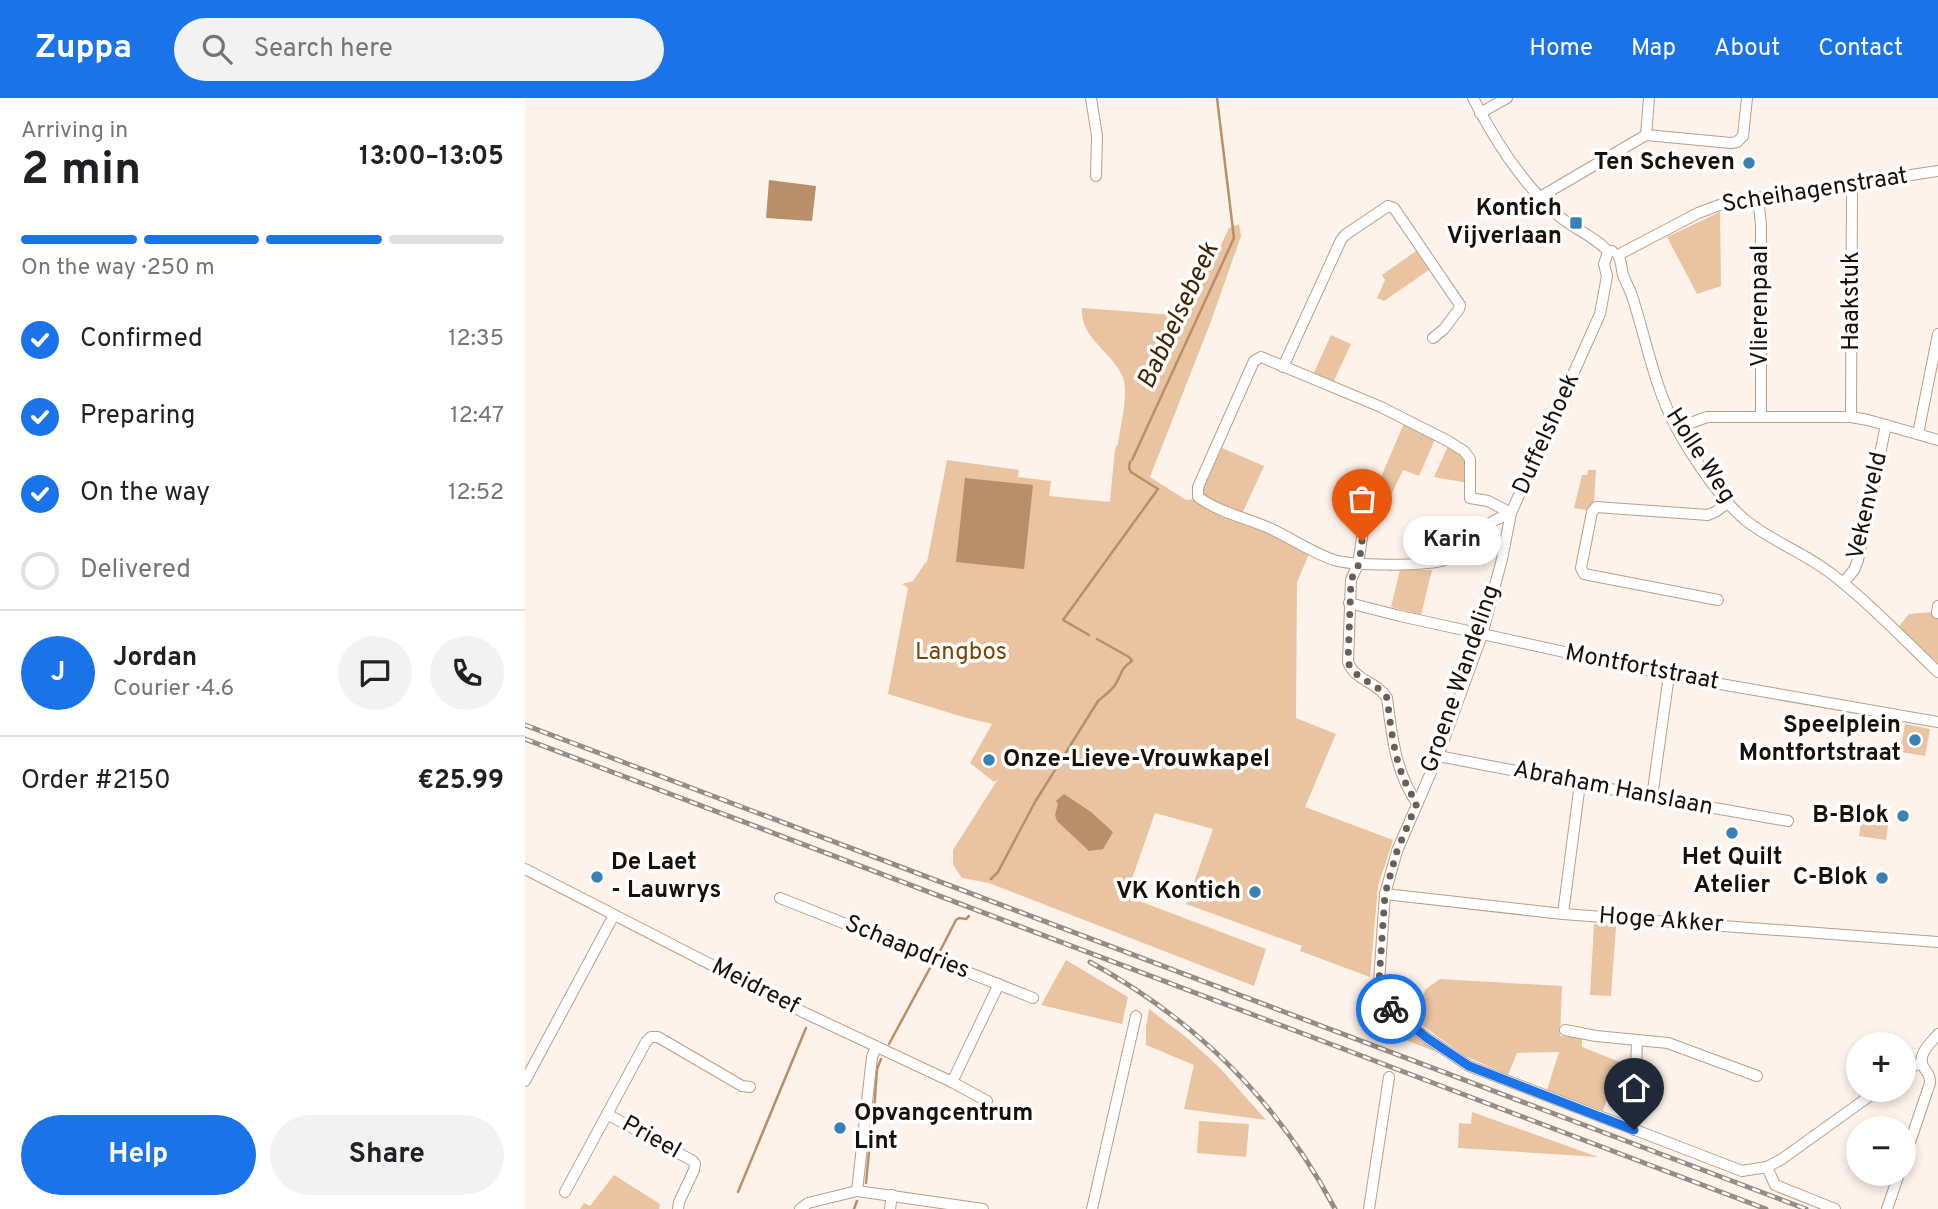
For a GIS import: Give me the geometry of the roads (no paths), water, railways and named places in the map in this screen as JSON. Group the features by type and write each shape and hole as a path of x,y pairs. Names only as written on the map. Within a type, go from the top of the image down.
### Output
{"street":[{"path":"1091,98 1097,136 1096,176"},
{"path":"1473,98 1508,156 1540,197 1568,224 1613,253 1623,267 1622,273 1614,277 1607,276"},
{"path":"1480,113 1507,98"},
{"path":"1646,135 1649,98"},
{"path":"1540,197 1646,135 1737,142 1743,136 1747,98"},
{"name":"Scheihagenstraat","path":"1613,253 1711,208 1758,197 1938,171"},
{"name":"Haakstuk","path":"1851,417 1852,185"},
{"name":"Vlierenpaal","path":"1758,197 1761,225 1761,416"},
{"path":"1433,338 1444,329 1459,309 1459,305 1394,208 1388,206 1341,240 1283,367 1381,407 1457,446 1470,459 1470,498 1488,501 1511,513"},
{"name":"Duffelshoek","path":"1283,367 1261,357 1254,360 1198,487 1198,497 1225,512 1285,535 1336,561 1359,564 1427,563 1443,560 1494,521 1511,513 1589,341 1599,314 1607,276 1604,264 1613,253"},
{"name":"Holle Weg","path":"1622,273 1633,298 1662,396 1694,457 1728,503 1752,525 1813,560 1843,583 1938,672"},
{"path":"1918,434 1938,334"},
{"path":"1677,428 1707,417 1851,417 1938,440"},
{"name":"Vekenveld","path":"1843,583 1854,570 1857,560 1886,425"},
{"path":"1718,600 1584,574 1581,568 1592,512 1598,506 1708,515 1728,503"},
{"name":"Groene Wandeling","path":"1417,803 1438,755 1482,635 1511,513"},
{"path":"1365,518 1359,564 1351,580 1348,662 1351,670 1384,692 1387,698 1394,750 1407,790 1417,803 1397,851 1385,894 1379,982 1385,1001 1427,1038 1469,1066 1742,1171 1767,1167 1790,1154 1862,1102"},
{"name":"Montfortstraat","path":"1349,603 1669,675 1938,722"},
{"path":"1652,797 1669,675"},
{"name":"Abraham Hanslaan","path":"1438,755 1788,821"},
{"path":"1563,914 1580,783"},
{"name":"Meidreef","path":"525,869 806,1013 987,1101"},
{"name":"Hoge Akker","path":"1385,894 1563,914 1938,942"},
{"name":"Schaapdries","path":"780,898 1033,998"},
{"path":"525,1081 614,915"},
{"path":"951,1082 999,984"},
{"path":"1092,1209 1136,1016"},
{"path":"1565,1030 1668,1043 1757,1076"},
{"path":"1916,1124 1930,1083 1930,1076 1922,1062 1925,1049 1938,1034"},
{"path":"565,1192 651,1037 658,1037 743,1086 750,1087"},
{"path":"1634,1130 1637,1040"},
{"path":"857,1191 872,1057 876,1047"},
{"path":"1916,1065 1922,1062"},
{"path":"1369,1209 1389,1077"},
{"name":"Prieel","path":"607,1114 693,1161 694,1170 678,1205 687,1209"},
{"path":"1767,1167 1775,1185 1835,1209"},
{"path":"1887,1209 1895,1186"},
{"path":"800,1209 808,1203 857,1191 983,1209"},
{"path":"890,1209 892,1195"}],"waterway":[{"name":"Babbelsebeek","path":"1132,460 1234,238 1217,98"},
{"name":"Babbelsebeek","path":"1089,635 1063,620 1158,489 1131,472 1130,462"},
{"name":"Babbelsebeek","path":"991,879 998,872 1035,802 1098,701 1113,687 1123,669 1132,661 1097,639"},
{"name":"Babbelsebeek","path":"939,953 956,920 969,916"},
{"name":"Babbelsebeek","path":"889,1044 930,968"},
{"path":"738,1192 806,1028"},
{"name":"Babbelsebeek","path":"874,1112 877,1069 881,1059"},
{"name":"Babbelsebeek","path":"866,1183 872,1121"},
{"name":"Babbelsebeek","path":"854,1209 857,1201"}],"railway":[{"path":"525,725 1806,1209"},
{"path":"525,739 1766,1209"},
{"path":"1090,962 1165,1010 1231,1067 1288,1133 1335,1209"}],"place":[{"name":"Ten Scheven","path":"1749,163"},
{"name":"Kontich Vijverlaan","path":"1576,223"},
{"name":"Karin","path":"1362,541"},
{"name":"Speelplein Montfortstraat","path":"1915,740"},
{"name":"Onze-Lieve-Vrouwkapel","path":"989,760"},
{"name":"B-Blok","path":"1903,816"},
{"name":"Het Quilt Atelier","path":"1732,833"},
{"name":"De Laet - Lauwrys","path":"597,877"},
{"name":"C-Blok","path":"1882,878"},
{"name":"VK Kontich","path":"1255,892"},
{"name":"Opvangcentrum Lint","path":"840,1128"}],"park label":[{"name":"Langbos","path":"961,653"}]}
